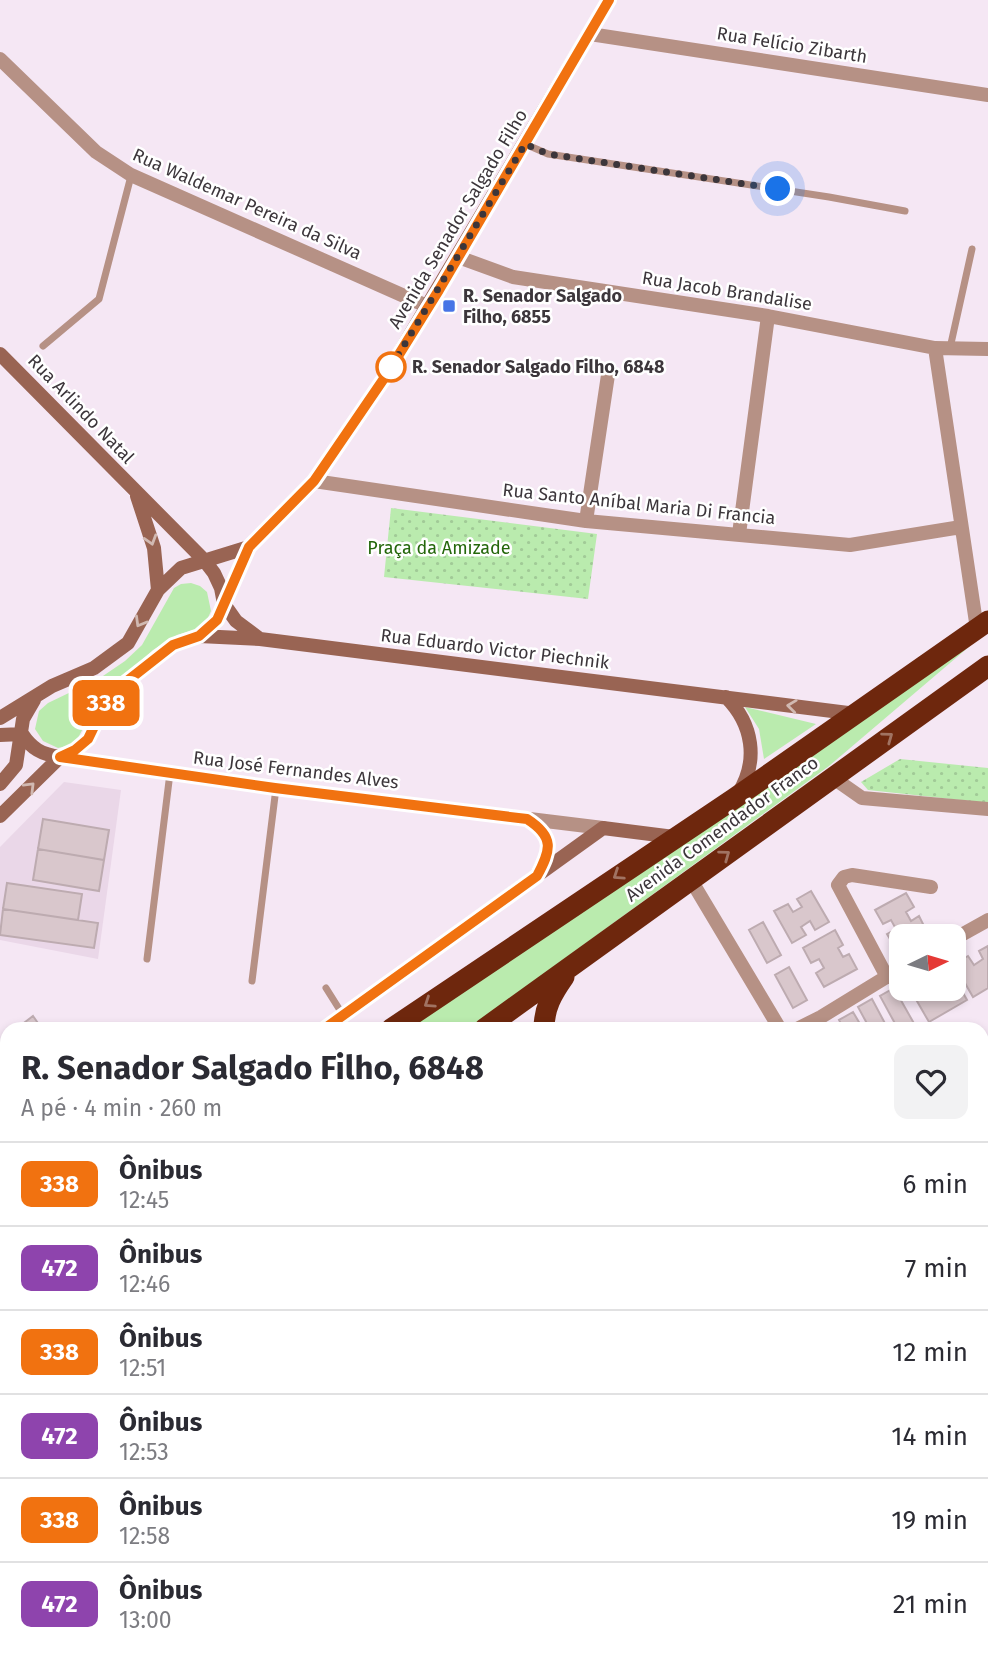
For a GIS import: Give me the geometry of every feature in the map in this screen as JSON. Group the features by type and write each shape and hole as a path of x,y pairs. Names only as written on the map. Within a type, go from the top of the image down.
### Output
{"highway":[{"name":"Avenida Comendador Franco","path":"401,1022 735,798 983,625"},
{"name":"Avenida Comendador Franco","path":"494,1022 988,666"},
{"path":"544,1022 550,997 570,967"}],"main road":[{"name":"Avenida Senador Salgado Filho","path":"0,816 60,757 75,750 88,739 103,708 117,689 173,645 199,636 217,620 249,547 314,481 385,377 609,0"},
{"name":"Rua Arlindo Natal","path":"0,354 204,560 221,588 224,604"},
{"name":"Rua Arlindo Natal","path":"135,492 154,548 158,590"},
{"path":"0,718 52,686 94,668 128,643 158,590 181,568 249,547"},
{"path":"224,604 236,621 260,639"},
{"name":"Rua Eduardo Victor Piechnik","path":"199,636 260,639 857,714"},
{"path":"0,784 16,765 23,719 37,696"},
{"path":"726,697 743,718 751,744 751,762 745,783 735,798"},
{"path":"22,734 31,747 44,755 60,757"},
{"path":"0,735 22,734"},
{"path":"334,1022 603,828"},
{"name":"Avenida Comendador Franco","path":"603,828 674,837"}],"street":[{"name":"Rua Felício Zibarth","path":"590,34 988,95"},
{"name":"Rua Waldemar Pereira da Silva","path":"0,59 96,152 131,175 429,307"},
{"name":"Rua Jacob Brandalise","path":"458,257 513,277 768,316 935,348 988,349"},
{"path":"739,534 768,316"},
{"path":"935,348 961,527 983,625"},
{"path":"586,521 608,375"},
{"name":"Rua Santo Aníbal Maria Di Francia","path":"314,481 586,521 850,545 961,527"},
{"name":"Rua José Fernandes Alves","path":"60,757 275,788 603,828"},
{"path":"832,777 862,798 988,809"},
{"path":"527,819 540,827 546,835 549,848 537,876"},
{"path":"811,1022 887,976 838,885 844,877 852,875 931,887"},
{"path":"691,880 776,1022"},
{"path":"966,932 988,920"}],"lane":[{"path":"525,144 548,154 905,211"},
{"path":"43,345 99,299 131,175"},
{"path":"950,349 972,249"},
{"path":"147,959 170,773"},
{"path":"252,981 275,788"},
{"path":"326,988 343,1015"}],"shaded area":[{"path":"64,782 121,790 98,959 0,940 0,847"}],"green space":[{"name":"Praça da Amizade","path":"391,508 597,534 588,599 384,577"},
{"path":"191,583 207,592 211,611 200,628 177,635 153,650 105,693 71,745 58,748 43,741 35,729 39,711 48,703 100,678 125,661 142,645 174,588"},
{"path":"970,646 829,766 478,1022 414,1022"},
{"path":"745,707 816,724 764,759 759,729"},
{"path":"900,759 988,768 988,803 868,790 861,782"}],"building":[{"path":"43,819 109,830 104,860 38,849"},
{"path":"38,849 104,860 99,891 33,880"},
{"path":"7,883 82,894 78,920 3,909"},
{"path":"811,891 829,922 815,930 810,921 801,927 806,935 792,943 774,911 788,904 793,912 802,907 797,899"},
{"path":"906,893 914,907 906,912 911,921 919,916 923,924 893,924 891,920 883,924 875,910"},
{"path":"3,909 98,923 94,948 0,935"},
{"path":"763,922 781,955 767,963 749,930"},
{"path":"835,930 843,945 838,948 843,957 849,954 857,969 824,987 816,973 824,968 819,959 811,963 803,948"},
{"path":"988,946 988,988 973,997 966,985 966,957 968,956 974,965 983,959 979,951"},
{"path":"789,967 807,1000 793,1008 775,975"},
{"path":"889,991 889,1001 901,1001 913,1022 894,1022 880,996"},
{"path":"872,999 884,1022 866,1022 858,1007"},
{"path":"917,1001 965,1001 929,1022"},
{"path":"853,1012 859,1022 840,1022 839,1020"},
{"path":"33,1016 37,1022 25,1022"}],"bus line":[{"name":"338","path":"334,1022 537,876 549,848 546,835 540,827 527,819 275,788 60,757 75,750 88,739 103,708 117,689 173,645 199,636 217,620 249,547 314,481 385,377 609,0"}],"place":[{"name":"R. Senador Salgado Filho, 6855","path":"449,306"},
{"name":"R. Senador Salgado Filho, 6848","path":"391,367"}],"route":[{"path":"391,367 385,377 525,144 548,154 778,189"}]}
